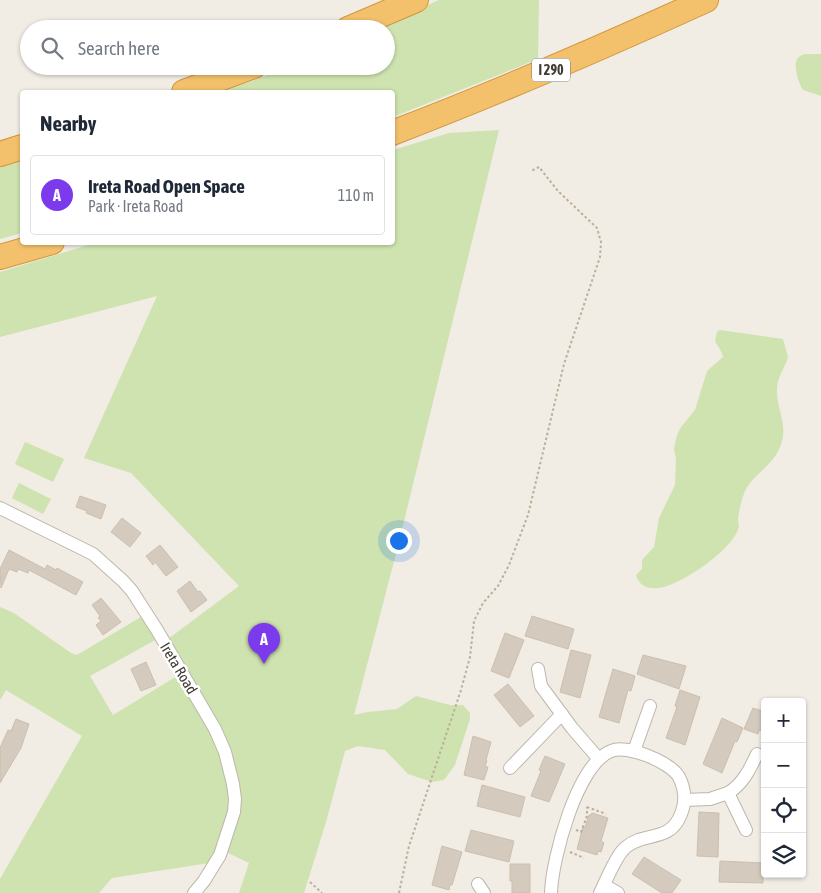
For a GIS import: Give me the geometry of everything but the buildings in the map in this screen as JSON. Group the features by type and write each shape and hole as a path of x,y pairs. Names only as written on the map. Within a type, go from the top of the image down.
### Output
{"highway":[{"path":"369,20 416,0"},
{"name":"I 290","path":"395,132 565,64 706,0"},
{"path":"189,90 230,75"},
{"path":"0,154 20,148"},
{"path":"0,257 42,245"}],"street":[{"name":"Ireta Road","path":"0,508 93,554 123,581 132,591 157,630 226,752 235,799 234,812 220,854 204,881 194,893"},
{"path":"538,669 541,686 598,758"},
{"path":"634,752 650,706"},
{"path":"510,768 562,714"},
{"path":"551,893 556,853 585,777 598,758 617,750 634,752 648,757 672,770 682,783 685,800 677,824 669,831 640,839 626,846 622,851 602,889 618,893"},
{"path":"685,800 710,799 735,789 757,754"},
{"path":"728,793 746,830"}],"path":[{"path":"399,893 412,838 461,690 470,657 474,621 483,604 498,586 509,565 528,515 564,364 600,257 601,242 596,228 558,191 539,168 531,171"},
{"path":"580,805 606,814"},
{"path":"581,832 587,816 587,807"},
{"path":"568,850 584,858"},
{"path":"310,882 322,893"}],"green space":[{"path":"439,0 539,0 538,59 395,116 395,90 225,90 268,75 395,75 395,20"},
{"path":"821,54 821,96 803,90 797,74 796,61 802,55"},
{"path":"499,130 398,546 354,715 397,709 416,696 450,705 463,705 470,713 470,719 455,765 444,780 432,782 408,774 385,750 358,746 345,751 304,893 239,893 249,863 222,850 216,862 112,878 99,893 0,893 0,879 82,736 6,690 0,700 0,607 14,613 71,653 77,655 146,614 161,637 90,676 113,715 182,673 164,642 239,586 131,473 84,458 157,296 0,337 0,272 88,245 395,245 395,149 449,133"},
{"path":"20,158 20,234 0,239 0,164"},
{"path":"720,330 783,339 788,357 778,380 777,389 783,428 782,441 775,456 746,489 739,512 739,526 736,535 729,544 709,562 676,583 648,588 641,584 636,575 642,569 642,560 654,547 659,518 675,485 676,459 674,449 677,435 695,410 707,371 723,357 715,341 717,332"},
{"path":"25,442 64,459 53,482 15,464"},
{"path":"19,483 51,499 43,514 12,498"}],"place":[{"name":"Ireta Road Open Space","path":"264,664"}]}
